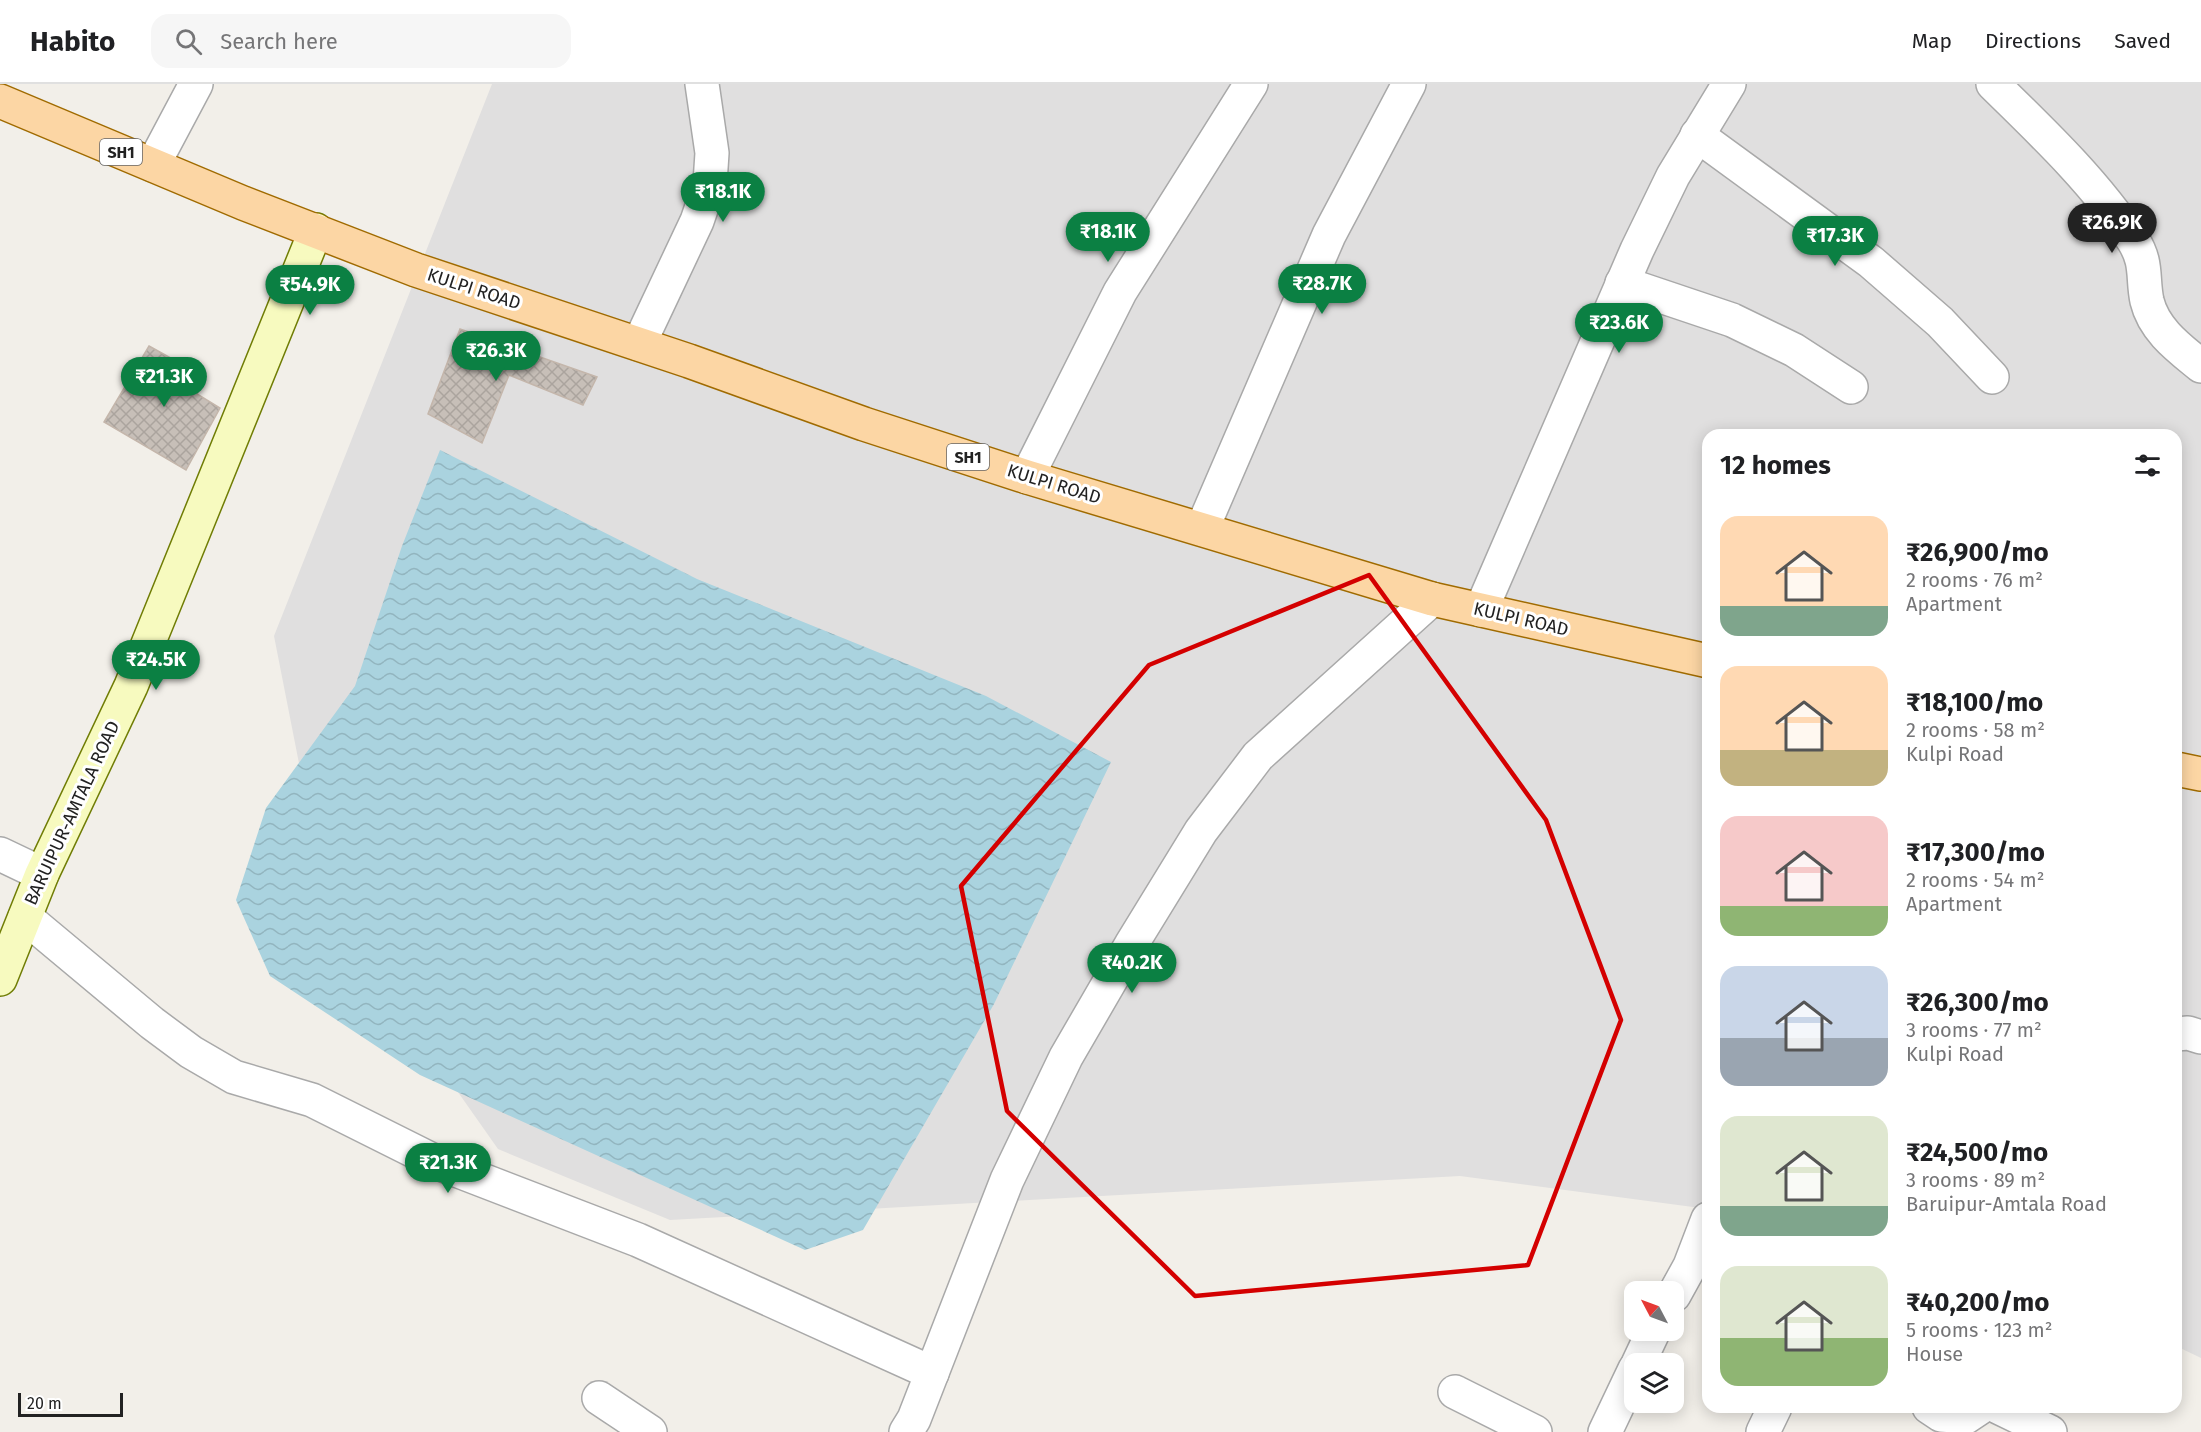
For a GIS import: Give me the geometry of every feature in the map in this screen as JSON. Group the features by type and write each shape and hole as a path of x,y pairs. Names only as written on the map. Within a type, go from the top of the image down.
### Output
{"main road":[{"name":"SH1","path":"0,101 153,165"},
{"name":"KULPI ROAD","path":"153,165 243,203 416,270 639,344 864,424 1028,477 1432,599 1702,660"},
{"name":"BARUIPUR-AMTALA ROAD","path":"0,979 42,874 130,686 316,230"},
{"path":"2182,770 2201,774"}],"street":[{"path":"153,165 195,84"},
{"path":"639,344 697,221 710,183 712,153 702,84"},
{"path":"1028,477 1120,292 1251,84"},
{"path":"1202,529 1329,235 1409,84"},
{"path":"1481,610 1622,283 1673,176 1729,84"},
{"path":"1993,84 2071,163 2119,220 2135,242 2145,268 2147,300 2155,322 2176,345 2201,366"},
{"path":"1697,135 1872,262 1940,322 1992,378"},
{"path":"1622,283 1732,320 1794,350 1851,387"},
{"path":"906,1432 914,1419 1007,1180 1066,1057 1201,831 1258,756 1432,599"},
{"path":"0,854 42,874"},
{"path":"25,917 152,1023 191,1052 234,1077 312,1101 438,1163 638,1240 932,1373"},
{"path":"2182,1034 2201,1037"},
{"path":"1684,1286 1699,1272 1702,1254"},
{"path":"1455,1392 1535,1432"},
{"path":"1605,1432 1624,1392"},
{"path":"598,1398 650,1432"},
{"path":"1763,1432 1772,1413"},
{"path":"1938,1413 1966,1417 1972,1413"},
{"path":"2010,1413 2050,1432"}],"highlighted area":[{"path":"1369,575 1546,820 1621,1020 1528,1265 1195,1296 1007,1111 961,886 1149,665"}],"shaded area":[{"path":"492,84 2201,84 2201,1358 2182,1349 2182,429 1702,429 1702,1208 1460,1176 670,1220 498,1149 327,906 274,636"}],"water":[{"path":"440,450 697,579 986,696 1111,762 994,1004 863,1230 805,1250 420,1075 270,976 236,900 266,808 355,686 402,546"}],"building":[{"path":"460,329 597,377 583,405 509,375 482,443 428,414"},
{"path":"149,346 205,377 197,394 220,408 186,470 104,422"}]}
